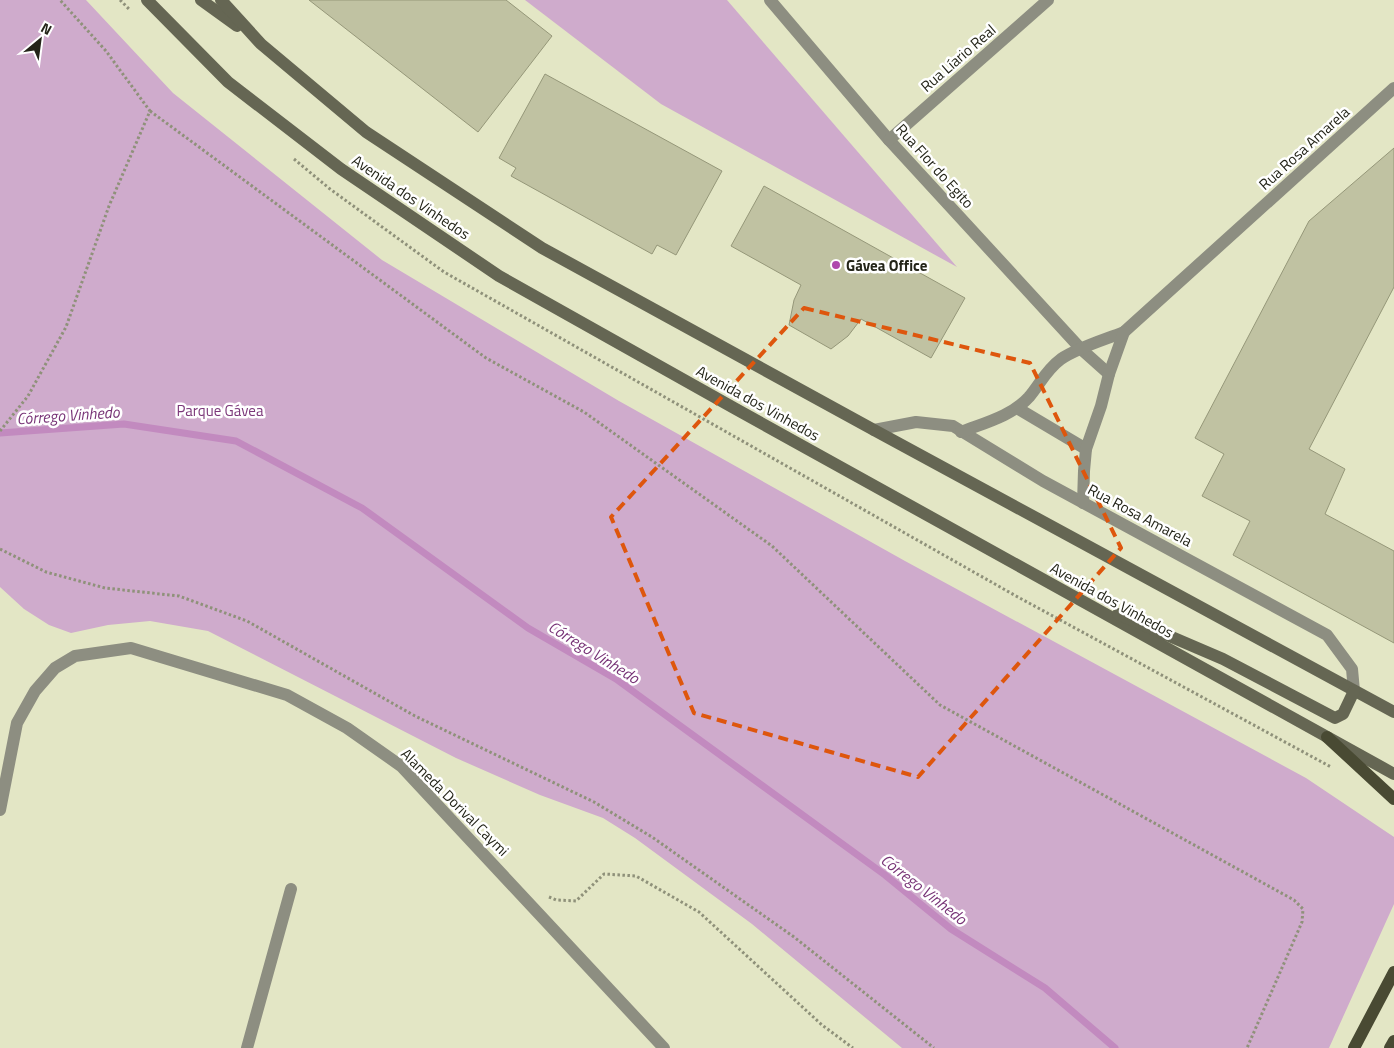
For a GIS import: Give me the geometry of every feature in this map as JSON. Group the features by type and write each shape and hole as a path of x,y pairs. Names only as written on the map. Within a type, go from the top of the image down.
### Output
{"main road":[{"name":"Avenida dos Vinhedos","path":"147,0 236,88 341,169 500,276 1394,774"},
{"path":"201,0 261,44"},
{"name":"Avenida dos Vinhedos","path":"221,0 261,44 366,132 542,248 1394,712"},
{"path":"1054,586 1223,658 1335,718 1343,714 1354,691"},
{"path":"1328,737 1394,800"},
{"path":"1354,1048 1394,972"},
{"path":"1390,1048 1394,1041"}],"street":[{"name":"Rua Flor do Egito","path":"770,0 889,140 1081,349 1109,374"},
{"name":"Rua Líario Real","path":"889,140 1048,0"},
{"name":"Rua Rosa Amarela","path":"1017,408 1030,397 1044,375 1061,360 1081,349 1124,332 1394,88"},
{"name":"Rua Rosa Amarela","path":"1084,503 1086,449 1124,332"},
{"path":"961,432 1017,408 1086,449"},
{"name":"Rua Rosa Amarela","path":"874,430 916,422 953,426 1019,467 1327,635 1352,669 1354,691"},
{"name":"Alameda Dorival Caymi","path":"0,810 17,723 35,691 54,668 75,656 131,648 287,695 347,728 401,766 664,1048"},
{"path":"247,1048 291,889"},
{"path":"647,1048 650,1032"}],"path":[{"path":"60,0 106,50 150,111 486,358 584,412 772,546 940,705 1294,900 1303,909 1302,922 1247,1048"},
{"path":"0,431 28,396 66,327 109,206 150,111"},
{"path":"0,548 46,572 105,588 179,596 246,621 415,716 594,802 652,837 794,937 934,1048"},
{"path":"519,892 531,890 556,900 576,901 604,874 636,876 699,912 822,1025 852,1048"}],"highlighted area":[{"path":"804,308 1030,363 1121,548 918,777 694,713 611,517"}],"green space":[{"name":"Parque Gávea","path":"0,0 86,0 173,93 382,260 619,401 905,561 1306,778 1394,837 1394,904 1329,1048 902,1048 752,924 635,838 603,818 540,795 456,758 208,631 150,621 108,625 71,633 49,625 24,609 0,587"},
{"path":"525,0 727,0 957,267 661,104"}],"building":[{"path":"309,0 506,0 552,36 478,132"},
{"path":"545,74 722,171 676,255 657,245 652,254 511,176 516,168 499,158"},
{"path":"1394,148 1394,287 1309,449 1345,469 1325,514 1394,551 1394,643 1233,555 1250,521 1202,496 1224,454 1195,438 1309,221"},
{"name":"Gávea Office","path":"764,186 965,298 931,358 861,319 848,336 831,349 789,325 794,300 801,285 731,246"}],"waterway":[{"name":"Córrego Vinhedo","path":"0,433 124,424 236,441 362,508 528,628 616,679 885,875 951,929 1045,988 1115,1048"}],"place":[{"name":"Gávea Office","path":"836,265"}]}
